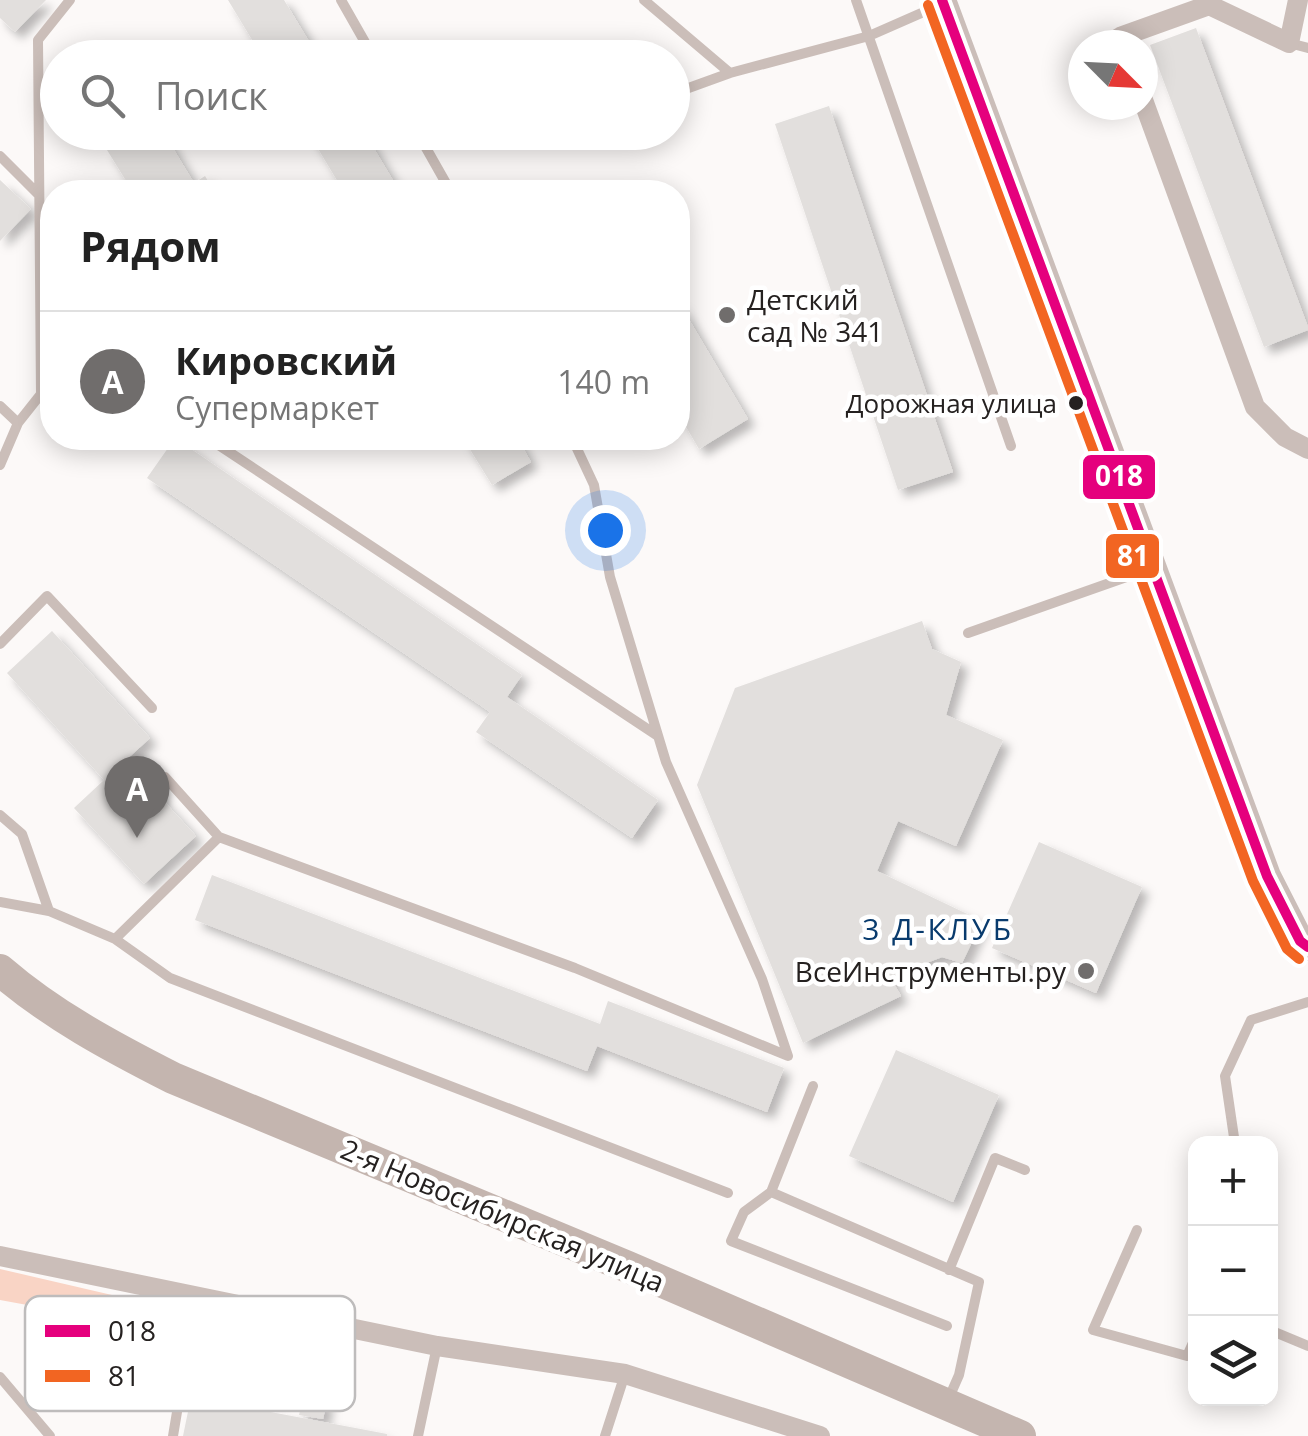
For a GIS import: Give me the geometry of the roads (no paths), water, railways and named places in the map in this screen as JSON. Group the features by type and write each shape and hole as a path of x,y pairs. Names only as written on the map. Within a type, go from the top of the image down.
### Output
{"main road":[{"name":"2-я Новосибирская улица","path":"0,970 53,1011 116,1050 172,1078 644,1274 1020,1436"}],"street":[{"path":"1139,30 1209,5 1298,46 1298,0"},
{"path":"942,2 1267,876 1300,941 1308,947"},
{"path":"1150,120 1254,407 1285,437 1308,449"},
{"path":"0,1256 187,1296"},
{"path":"355,1330 624,1374 820,1436"}],"lane":[{"path":"40,220 38,40 70,0"},
{"path":"342,0 364,40"},
{"path":"644,0 730,73"},
{"path":"856,0 1011,446"},
{"path":"690,87 869,36 942,2"},
{"path":"427,150 444,180"},
{"path":"0,156 39,195"},
{"path":"0,466 18,423 40,402"},
{"path":"0,406 18,423"},
{"path":"226,450 659,737"},
{"path":"165,778 219,838 574,968 788,1056 762,979 666,762 610,577 594,485 578,450"},
{"path":"968,633 1153,568"},
{"path":"0,644 48,596 152,708"},
{"path":"0,815 22,834 49,911"},
{"path":"115,939 219,838"},
{"path":"0,902 49,911 115,939 170,978 728,1193"},
{"path":"1234,1136 1225,1076 1252,1020 1308,1002"},
{"path":"813,1086 771,1192 744,1212 732,1241 947,1326"},
{"path":"950,1270 996,1158 1025,1170"},
{"path":"771,1192 978,1282 958,1375 945,1406"},
{"path":"1137,1230 1093,1330 1188,1354"},
{"path":"1278,1333 1308,1346"},
{"path":"418,1436 436,1346"},
{"path":"605,1436 624,1374"},
{"path":"0,1377 25,1406"},
{"path":"29,1411 50,1436"},
{"path":"172,1436 176,1411"}],"place":[{"name":"Детский сад № 341","path":"727,315"},
{"name":"Дорожная улица","path":"1076,403"},
{"name":"Кировский","path":"137,838"},
{"name":"ВсеИнструменты.ру","path":"1086,971"}],"district":[{"name":"3 Д-КЛУБ","path":"938,928"}]}
